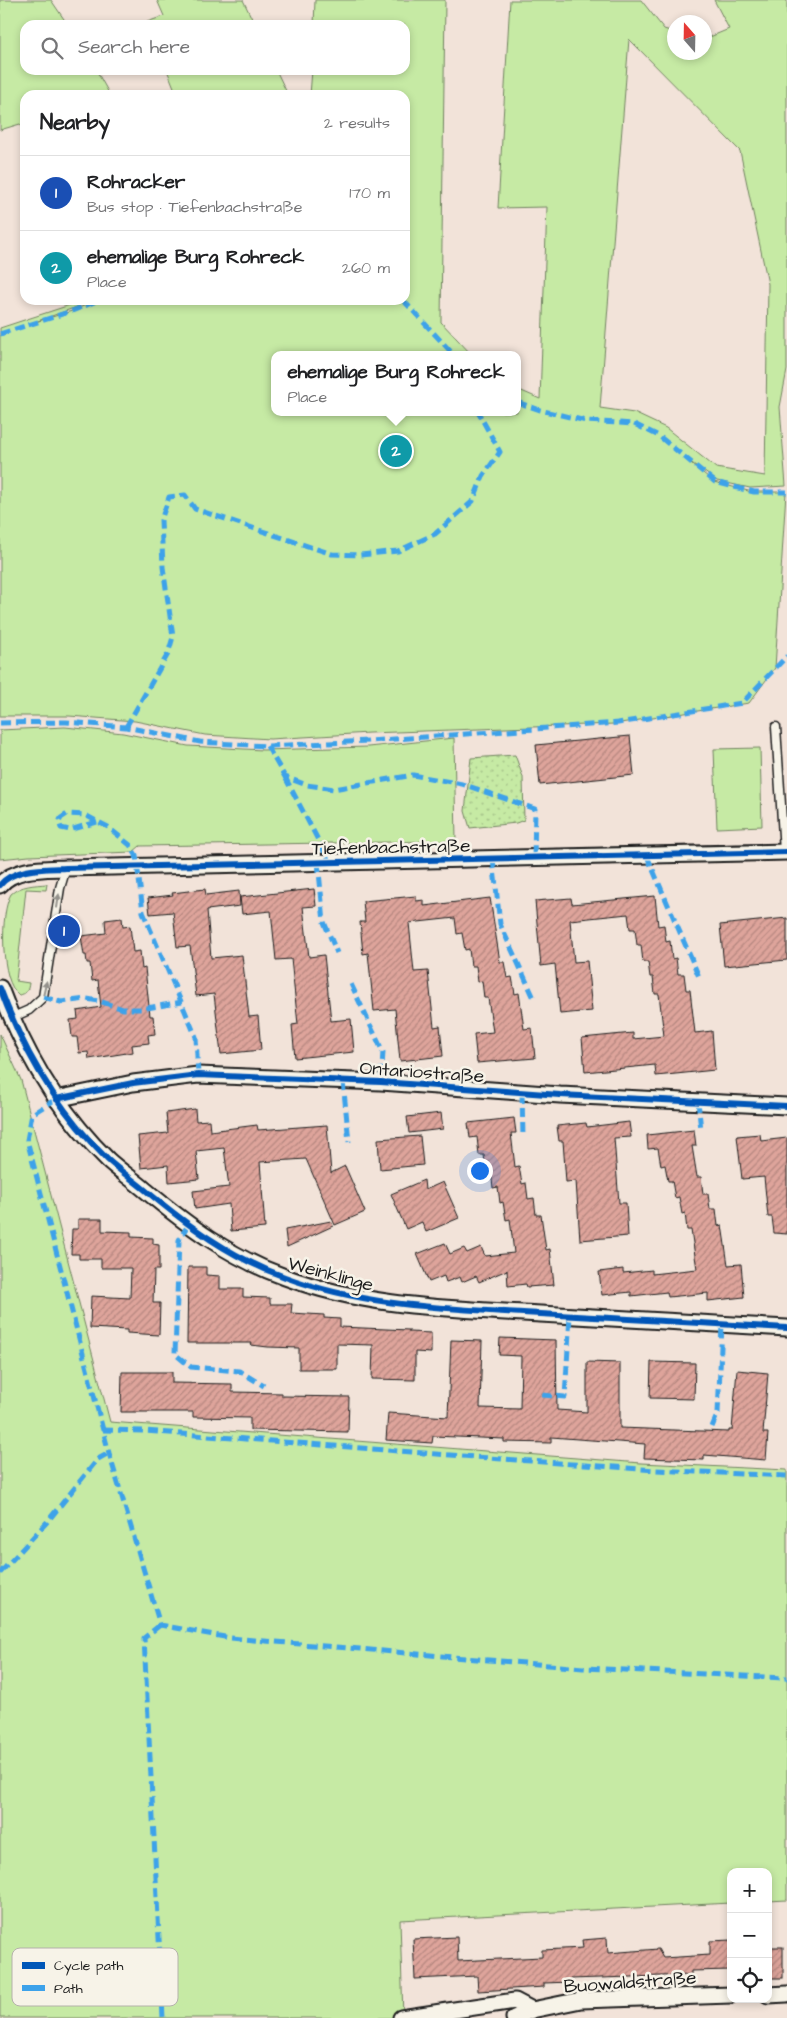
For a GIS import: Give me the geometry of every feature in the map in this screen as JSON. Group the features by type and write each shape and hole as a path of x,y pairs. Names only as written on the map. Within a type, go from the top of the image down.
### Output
{"street":[{"name":"Tiefenbachstraße","path":"0,885 14,874 38,869 785,852"},
{"name":"Weinklinge","path":"0,988 11,1018 38,1071 73,1123 109,1161 188,1225 233,1254 284,1277 340,1295 404,1306 787,1328"},
{"name":"Ontariostraße","path":"56,1099 134,1083 198,1075 382,1082 560,1095 787,1106"},
{"path":"772,1995 787,1994"},
{"name":"Buowaldstraße","path":"514,2018 532,2010 580,2000 727,1995"},
{"path":"401,2018 515,2001 532,2010"}],"lane":[{"path":"776,727 785,852"},
{"path":"11,1018 29,1010 43,997 60,888 66,868"}],"green space":[{"path":"0,0 51,0 65,20 20,20 20,75 99,75 107,90 20,90 20,124 0,130"},
{"path":"157,0 243,0 253,20 153,20 164,16"},
{"path":"315,0 445,0 441,322 468,351 271,351 271,416 521,416 521,391 540,399 547,207 498,208 510,0 641,0 664,29 667,30 667,60 712,60 712,36 729,29 714,0 787,0 787,370 780,407 786,486 750,488 717,481 686,459 714,482 752,492 786,492 775,668 749,703 614,724 369,733 270,739 205,735 135,721 69,716 0,716 0,328 70,305 82,305 35,322 86,305 410,305 410,90 310,90 312,75 410,75 410,20 314,20","holes":["629,39 740,151 768,284 765,476 716,468 666,428 634,413 600,408"]},
{"path":"169,75 278,75 286,90 175,90"},
{"path":"65,727 123,733 188,746 263,750 368,747 454,738 456,841 140,846 133,852 0,859 0,730"},
{"path":"760,748 762,826 717,828 714,749"},
{"path":"515,755 523,777 524,820 516,823 470,828 465,811 471,758"},
{"path":"47,884 46,890 26,889 16,981 29,983 26,992 19,995 13,988 5,962 4,930 7,903 11,894 19,889"},
{"path":"0,1034 21,1080 110,1422 641,1463 787,1470 787,1900 772,1901 772,1868 727,1868 727,1903 400,1920 403,2018 0,2018"}],"building":[{"path":"630,736 634,775 540,785 536,745"},
{"path":"205,889 206,895 239,891 240,906 207,910 211,958 242,955 249,1017 258,1016 261,1050 221,1054 214,994 196,996 190,946 177,947 173,912 150,914 148,898"},
{"path":"314,889 316,906 303,907 309,957 324,955 331,1021 351,1019 354,1052 295,1058 292,1025 298,1024 291,959 276,960 271,911 242,914 240,897"},
{"path":"416,896 416,901 424,900 424,906 490,898 500,962 504,962 507,978 512,977 515,994 519,993 524,1029 532,1028 535,1058 477,1063 474,1034 493,1032 488,998 484,998 482,981 478,982 476,966 471,966 469,949 465,950 462,933 457,934 455,918 409,923 414,972 428,971 434,1027 440,1026 443,1056 400,1061 395,1009 374,1011 368,953 363,954 360,922 365,922 363,901"},
{"path":"655,896 658,926 664,925 666,942 670,941 672,959 676,958 678,974 684,974 686,990 690,990 695,1033 712,1031 715,1070 656,1076 655,1065 585,1072 582,1038 633,1033 633,1039 664,1036 659,994 655,994 653,977 650,977 648,962 643,962 641,945 637,945 635,929 630,929 628,914 570,920 574,962 587,961 592,1011 560,1014 555,964 541,966 535,901 571,898 572,904"},
{"path":"122,918 123,927 130,926 133,952 140,951 142,969 145,968 150,1016 153,1016 155,1034 148,1035 149,1043 132,1045 133,1052 89,1059 88,1052 79,1053 77,1037 72,1037 70,1020 78,1019 77,1011 101,1007 98,980 92,981 90,963 87,963 86,955 84,955 81,936 106,933 105,920"},
{"path":"787,918 787,960 724,966 720,925"},
{"path":"195,1109 196,1121 209,1120 210,1131 257,1125 258,1130 327,1125 331,1173 345,1166 365,1212 335,1225 306,1159 260,1162 265,1228 231,1231 229,1204 195,1209 193,1191 229,1187 224,1148 196,1151 199,1179 169,1182 168,1165 141,1168 138,1136 168,1133 166,1113"},
{"path":"441,1113 443,1129 409,1133 407,1117"},
{"path":"514,1118 516,1133 511,1133 515,1167 519,1166 522,1184 526,1183 528,1199 534,1198 536,1215 541,1215 546,1250 550,1249 554,1285 527,1287 526,1284 508,1286 507,1270 479,1282 476,1276 462,1282 460,1277 446,1282 444,1276 429,1282 417,1254 445,1243 450,1254 464,1248 467,1253 481,1247 485,1256 514,1253 510,1219 506,1220 503,1202 500,1203 498,1187 493,1188 491,1170 486,1171 484,1155 479,1155 477,1137 470,1138 468,1123"},
{"path":"629,1122 631,1137 614,1138 619,1203 626,1203 628,1236 580,1240 576,1181 566,1182 563,1141 559,1141 557,1126 586,1123 587,1127"},
{"path":"694,1130 696,1146 692,1146 697,1177 701,1177 703,1194 708,1194 710,1209 716,1209 718,1226 722,1225 728,1265 741,1264 744,1297 708,1301 708,1293 668,1297 667,1292 631,1296 631,1292 602,1295 599,1272 623,1269 623,1273 652,1270 652,1274 697,1269 691,1230 687,1230 685,1213 682,1214 679,1197 675,1198 672,1181 668,1181 665,1165 661,1166 658,1148 648,1149 647,1135"},
{"path":"760,1134 761,1141 787,1138 787,1234 774,1233 772,1217 768,1217 764,1177 742,1179 737,1136"},
{"path":"420,1136 423,1165 380,1169 378,1139"},
{"path":"424,1180 425,1190 443,1182 459,1218 426,1232 422,1222 406,1229 391,1194"},
{"path":"78,1219 102,1219 102,1231 131,1232 131,1237 153,1238 153,1244 159,1245 159,1270 154,1270 153,1303 160,1303 159,1335 127,1333 127,1330 90,1328 91,1296 130,1298 131,1268 101,1268 101,1259 79,1259 79,1254 71,1254 72,1229 78,1229"},
{"path":"331,1221 333,1226 287,1247 285,1230"},
{"path":"188,1267 206,1267 206,1275 220,1276 220,1289 243,1289 243,1297 270,1298 270,1304 292,1304 291,1313 324,1315 324,1318 340,1319 340,1327 409,1330 409,1332 431,1333 431,1353 415,1352 415,1380 372,1379 373,1345 337,1344 337,1369 299,1369 299,1348 268,1347 251,1345 252,1343 187,1343"},
{"path":"500,1338 556,1340 557,1410 587,1412 587,1362 620,1363 620,1428 729,1432 729,1430 732,1430 737,1370 768,1373 763,1433 768,1433 766,1460 704,1455 704,1460 644,1458 645,1444 551,1437 551,1443 504,1442 504,1439 433,1436 432,1443 386,1440 388,1413 448,1417 451,1340 482,1341 480,1408 520,1409 521,1356 499,1355"},
{"path":"651,1362 695,1363 694,1399 650,1398"},
{"path":"122,1372 172,1372 172,1383 232,1384 232,1392 282,1393 282,1396 349,1397 348,1432 250,1430 250,1418 193,1417 193,1412 121,1412"},
{"path":"457,1937 458,1961 542,1957 542,1950 583,1948 582,1940 607,1938 608,1953 658,1949 663,1958 710,1955 710,1941 727,1940 727,1970 691,1971 691,1975 570,1979 570,1982 544,1983 544,1987 478,1991 477,1976 415,1979 413,1939"},
{"path":"772,1947 783,1947 783,1978 772,1978"}],"marked path":[{"path":"0,334 87,305"},
{"path":"408,305 450,351"},
{"path":"521,403 586,421 634,424 659,436 715,482 754,492 787,492"},
{"path":"126,727 168,654 173,637 163,567 161,520 169,497 185,495 195,509 332,554 360,555 398,551 435,534 473,501 483,476 500,452 480,416"},
{"path":"0,723 66,722 126,727 200,742 267,746 368,741 618,723 742,703 787,656"},
{"path":"267,746 285,777 307,785 334,789 413,775 462,784 535,809 534,858"},
{"path":"285,777 329,861"},
{"path":"97,822 70,830 61,828 59,822 67,814 85,815 108,827 130,845 136,855 143,912 196,1037 198,1075"},
{"path":"647,856 700,979"},
{"path":"493,859 500,924 534,998"},
{"path":"318,862 324,922 337,953"},
{"path":"351,984 383,1052 381,1082"},
{"path":"43,997 61,1002 87,999 123,1009 141,1009 182,1002"},
{"path":"343,1081 349,1142"},
{"path":"522,1093 523,1137"},
{"path":"56,1099 32,1114 27,1140 109,1453 160,1625 230,1638 583,1668 787,1678"},
{"path":"698,1101 701,1130"},
{"path":"188,1225 179,1240 175,1354 191,1367 239,1371 264,1386"},
{"path":"542,1395 565,1397 570,1316"},
{"path":"712,1427 718,1413 722,1325"},
{"path":"103,1430 144,1431 655,1470 787,1476"},
{"path":"0,1573 47,1522 98,1459 109,1453"},
{"path":"160,1625 144,1638 160,1948"},
{"path":"162,2006 163,2018"}],"cycle path":[{"path":"0,885 6,879 22,872 49,869 787,852"},
{"path":"0,988 9,1012 44,1080 73,1122 90,1141 112,1164 193,1228 228,1250 265,1269 314,1287 373,1300 402,1304 787,1328"},
{"path":"56,1099 133,1083 198,1075 381,1082 560,1095 787,1106"}],"place":[{"name":"ehemalige Burg Rohreck","path":"396,451"},
{"name":"Rohracker","path":"64,931"}]}
